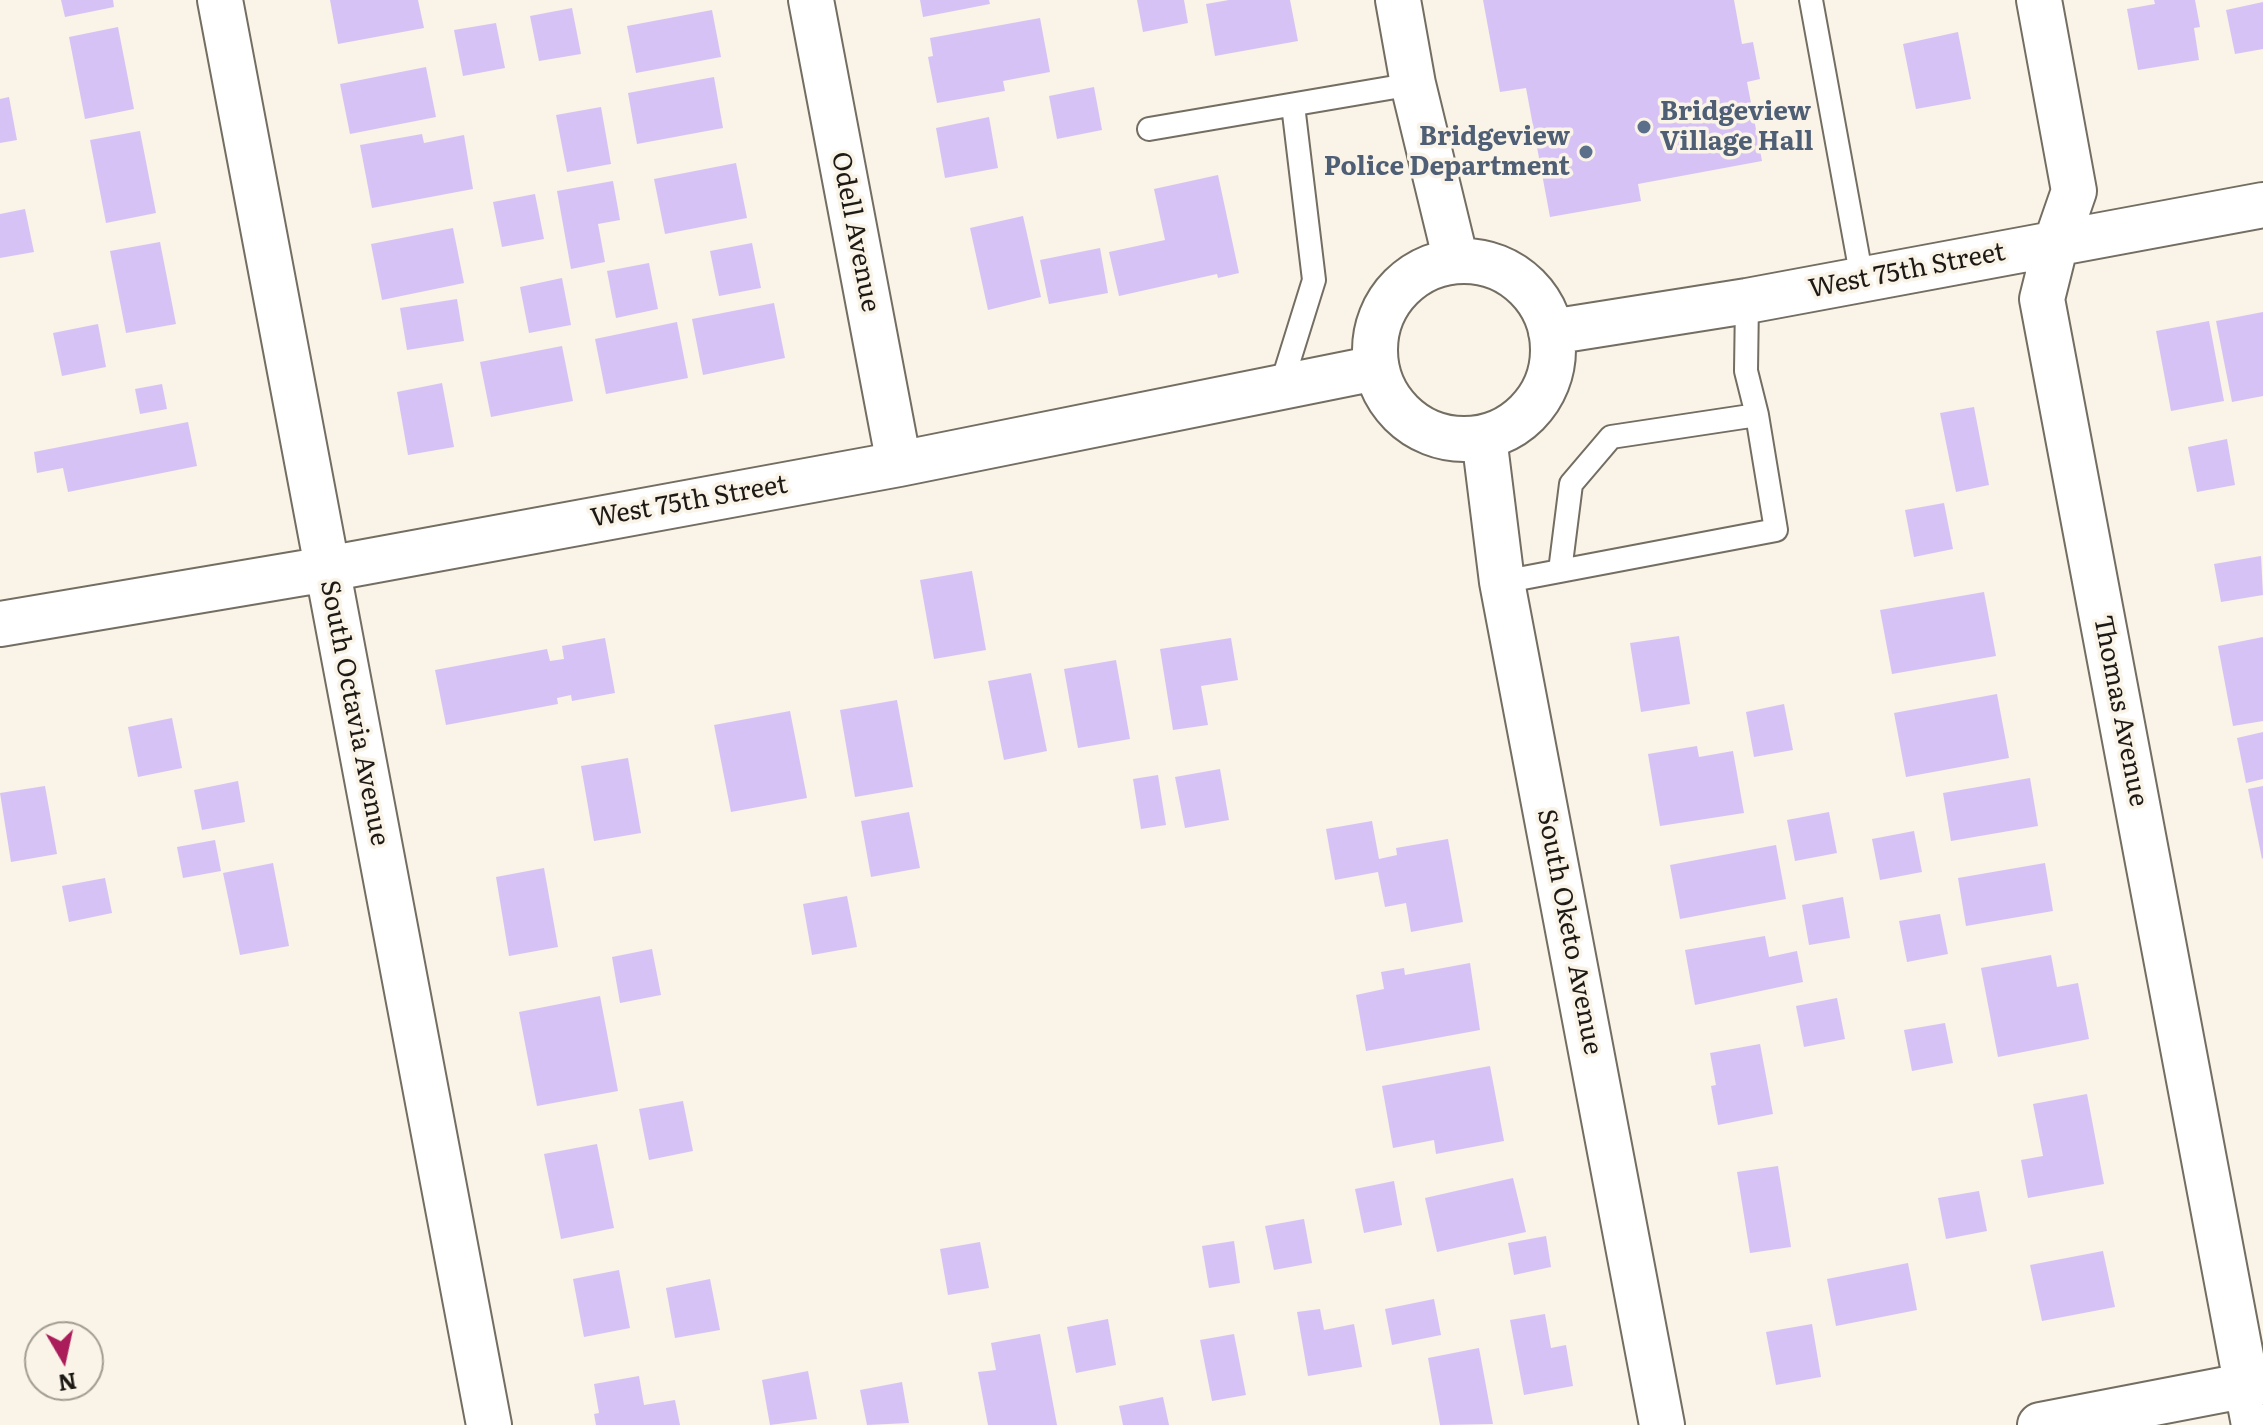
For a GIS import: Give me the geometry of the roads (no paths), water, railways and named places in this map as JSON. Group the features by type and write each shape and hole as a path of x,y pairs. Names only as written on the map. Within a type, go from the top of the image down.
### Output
{"street":[{"name":"South Octavia Avenue","path":"220,0 489,1425"},
{"name":"Odell Avenue","path":"811,0 899,464"},
{"path":"1398,0 1413,84 1456,261"},
{"name":"Thomas Avenue","path":"2039,0 2074,191 2056,243 2042,299 2255,1397"},
{"name":"West 75th Street","path":"1551,332 1747,301 2263,205"},
{"path":"1456,261 1482,262 1506,271 1535,297 1551,332 1553,360 1545,386 1531,410 1509,427 1484,437 1455,439 1428,432 1404,417 1386,394 1376,368 1375,338 1384,310 1402,285 1427,269 1456,261"},
{"name":"West 75th Street","path":"0,624 327,569 899,464 1376,368"},
{"name":"South Oketo Avenue","path":"1484,437 1502,582 1662,1425"},
{"path":"2040,1425 2255,1397"}],"lane":[{"path":"1811,0 1862,279"},
{"path":"1149,129 1413,84"},
{"path":"1281,386 1314,280 1293,105"},
{"path":"1502,582 1776,530 1757,415 1746,371 1747,301"},
{"path":"1560,571 1571,484 1611,437 1757,415"}],"place":[{"name":"Bridgeview Village Hall","path":"1644,127"},
{"name":"Bridgeview Police Department","path":"1586,152"}]}
